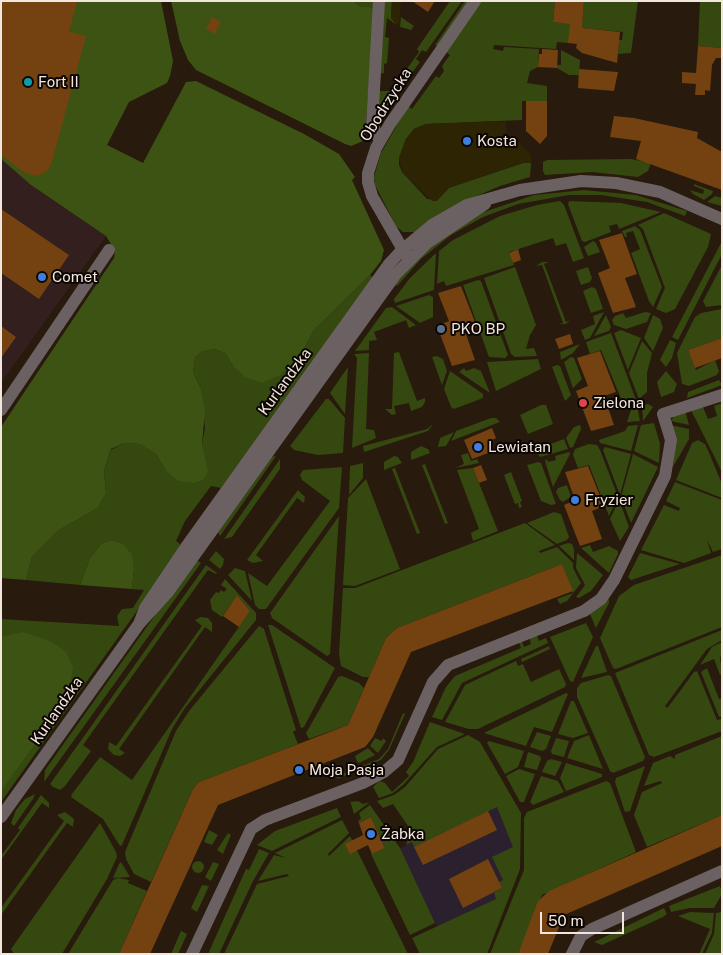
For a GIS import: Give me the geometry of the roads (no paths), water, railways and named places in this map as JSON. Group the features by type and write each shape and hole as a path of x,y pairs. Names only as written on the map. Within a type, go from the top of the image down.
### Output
{"street":[{"path":"379,1 372,125 380,140"},
{"name":"Obodrzycka","path":"406,255 372,196 368,182 368,173 380,140 475,1"},
{"name":"Kurlandzka","path":"1,817 139,624 159,587 210,512 389,264 406,255 493,198 520,190 557,183 581,181 616,183 660,192 722,219"},
{"path":"1,410 109,250"},
{"path":"192,954 251,829 265,820 363,783 384,772 398,760 432,682 448,665 584,611 601,599 614,580 665,476 671,440 663,414 722,395"},
{"path":"572,954 581,936 592,929 722,871"}],"place":[{"name":"Fort II","path":"28,82"},
{"name":"Kosta","path":"467,141"},
{"name":"Comet","path":"42,277"},
{"name":"PKO BP","path":"441,329"},
{"name":"Zielona","path":"583,403"},
{"name":"Lewiatan","path":"478,447"},
{"name":"Fryzier","path":"575,500"},
{"name":"Moja Pasja","path":"299,770"},
{"name":"Żabka","path":"371,834"}]}
